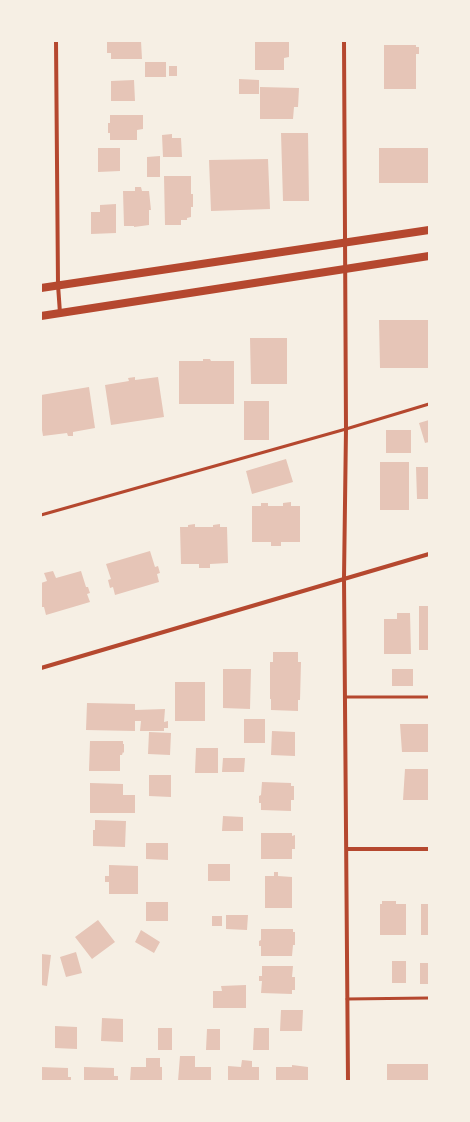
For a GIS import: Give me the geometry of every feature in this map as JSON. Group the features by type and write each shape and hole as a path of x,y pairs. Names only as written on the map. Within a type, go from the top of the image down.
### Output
{"main road":[{"path":"41,288 429,230"},
{"path":"41,316 429,256"}],"street":[{"path":"56,41 58,285 60,313"},
{"path":"344,41 346,429 344,578 348,1081"},
{"path":"41,668 429,554"},
{"path":"347,849 429,849"}],"lane":[{"path":"41,515 346,429 429,404"},
{"path":"345,697 429,697"},
{"path":"348,999 429,998"}],"building":[{"path":"107,41 141,41 142,59 111,59 111,53 107,53"},
{"path":"255,41 289,41 289,57 284,58 284,70 255,70"},
{"path":"384,45 416,45 416,47 419,47 419,54 416,54 416,89 384,89"},
{"path":"145,62 166,62 166,77 145,77"},
{"path":"169,66 177,66 177,76 169,76"},
{"path":"239,79 259,80 259,94 239,94"},
{"path":"134,80 135,101 111,101 111,81"},
{"path":"260,87 299,88 298,107 294,107 293,119 260,119"},
{"path":"110,115 143,115 143,129 137,130 137,140 110,140 108,123 110,123"},
{"path":"281,133 308,133 309,201 283,201"},
{"path":"172,134 172,138 181,138 182,157 163,157 162,135"},
{"path":"98,148 120,148 120,171 98,172"},
{"path":"379,148 429,148 429,183 379,183"},
{"path":"160,156 160,177 147,177 147,157"},
{"path":"268,159 270,209 211,211 209,160"},
{"path":"164,176 191,176 193,207 191,207 191,217 187,218 187,220 181,220 181,225 165,225"},
{"path":"135,187 141,187 142,191 149,191 151,210 149,210 149,225 134,227 124,226 123,191 135,191"},
{"path":"116,204 116,233 91,234 91,212 100,212 100,205"},
{"path":"379,320 429,320 429,368 380,368"},
{"path":"250,338 287,338 287,384 251,384"},
{"path":"203,359 210,359 211,361 234,361 234,404 179,404 179,361 203,361"},
{"path":"135,377 135,380 158,377 164,417 111,425 105,385 129,381 128,378"},
{"path":"89,387 95,428 73,432 73,436 68,436 67,433 43,436 41,424 41,395"},
{"path":"244,401 269,401 269,440 244,440"},
{"path":"429,420 429,442 425,443 419,423"},
{"path":"386,430 411,430 411,453 386,453"},
{"path":"286,459 293,482 252,494 246,471"},
{"path":"380,462 409,462 409,510 380,510"},
{"path":"416,467 429,467 429,499 417,499"},
{"path":"291,502 291,506 300,506 300,542 281,542 281,546 271,546 271,542 252,542 252,506 261,506 261,503 268,503 268,506 283,506 283,503"},
{"path":"195,524 195,527 213,527 213,525 220,524 220,527 227,527 228,563 210,564 210,568 199,568 199,564 181,564 180,527 188,527 188,525"},
{"path":"150,551 155,567 158,566 160,573 157,574 159,582 115,595 113,587 110,588 108,580 111,579 106,564"},
{"path":"53,571 56,578 81,571 86,587 88,587 90,593 87,594 90,602 46,615 44,607 41,607 41,583 47,581 44,573"},
{"path":"419,606 429,606 429,650 419,650"},
{"path":"397,613 410,613 411,654 384,654 384,619 397,619"},
{"path":"273,652 298,652 298,662 301,662 300,700 298,700 298,711 271,710 270,662 273,662"},
{"path":"223,669 251,669 250,709 223,708"},
{"path":"392,669 413,669 413,686 392,686"},
{"path":"175,682 205,682 205,721 175,721"},
{"path":"87,703 135,704 135,710 165,709 164,722 168,721 168,728 164,728 164,731 140,731 141,721 135,721 135,731 86,730"},
{"path":"244,719 265,719 265,743 244,743"},
{"path":"400,724 429,724 429,752 402,752"},
{"path":"272,731 295,732 295,756 271,755"},
{"path":"149,732 171,733 170,755 148,754"},
{"path":"90,741 123,741 124,753 123,752 122,755 120,755 120,771 89,771"},
{"path":"196,748 218,748 218,773 195,773"},
{"path":"223,758 245,758 244,772 222,772"},
{"path":"405,769 429,769 429,800 403,800"},
{"path":"149,775 171,775 171,797 149,796"},
{"path":"262,782 291,783 291,786 294,786 294,800 291,800 291,811 261,810 259,796 261,795"},
{"path":"90,783 123,784 123,795 135,795 135,813 90,813"},
{"path":"223,816 243,817 243,831 222,831"},
{"path":"95,820 126,821 125,847 93,846 93,830 95,830"},
{"path":"261,833 292,833 292,836 295,835 295,849 292,849 292,859 261,859"},
{"path":"146,843 168,843 168,860 146,859"},
{"path":"208,864 230,864 230,881 208,881"},
{"path":"109,865 138,866 138,894 109,894 109,882 105,882 105,876 109,876"},
{"path":"274,872 278,872 278,876 292,877 292,908 265,908 265,876 274,876"},
{"path":"382,901 396,901 396,904 406,904 406,935 380,935 380,904 382,904"},
{"path":"146,902 168,902 168,921 146,921"},
{"path":"421,904 429,904 429,935 421,935"},
{"path":"226,915 248,915 247,930 226,929"},
{"path":"212,916 222,916 222,926 212,926"},
{"path":"98,920 115,942 92,959 75,937"},
{"path":"261,929 293,929 293,932 295,932 295,945 293,945 292,956 261,956 261,946 259,946 259,941 261,940"},
{"path":"141,930 160,942 154,953 135,942"},
{"path":"76,952 82,973 66,977 60,957"},
{"path":"41,954 51,955 47,986 41,985"},
{"path":"392,961 406,961 406,983 392,983"},
{"path":"420,963 429,963 429,984 420,984"},
{"path":"262,966 293,966 292,977 295,977 295,990 292,990 292,994 261,993 262,981 259,981 259,976 262,976"},
{"path":"246,985 246,1008 213,1008 213,991 222,991 221,986"},
{"path":"281,1010 303,1010 302,1031 280,1031"},
{"path":"102,1018 123,1019 123,1042 101,1041"},
{"path":"55,1026 77,1027 77,1049 55,1048"},
{"path":"158,1028 172,1028 172,1050 158,1050"},
{"path":"254,1028 269,1028 269,1050 253,1050"},
{"path":"207,1029 220,1029 220,1050 206,1050"},
{"path":"180,1056 195,1056 195,1067 211,1067 211,1081 178,1081"},
{"path":"146,1058 160,1058 160,1067 162,1067 162,1081 130,1081 131,1067 146,1067"},
{"path":"242,1060 252,1061 252,1067 259,1067 259,1081 228,1081 228,1066 241,1067"},
{"path":"387,1064 429,1064 429,1081 387,1081"},
{"path":"292,1065 308,1067 308,1081 276,1081 276,1067 292,1067"},
{"path":"41,1067 68,1068 68,1077 71,1077 71,1081 41,1081"},
{"path":"84,1067 114,1068 114,1076 118,1076 118,1081 84,1081"}]}
